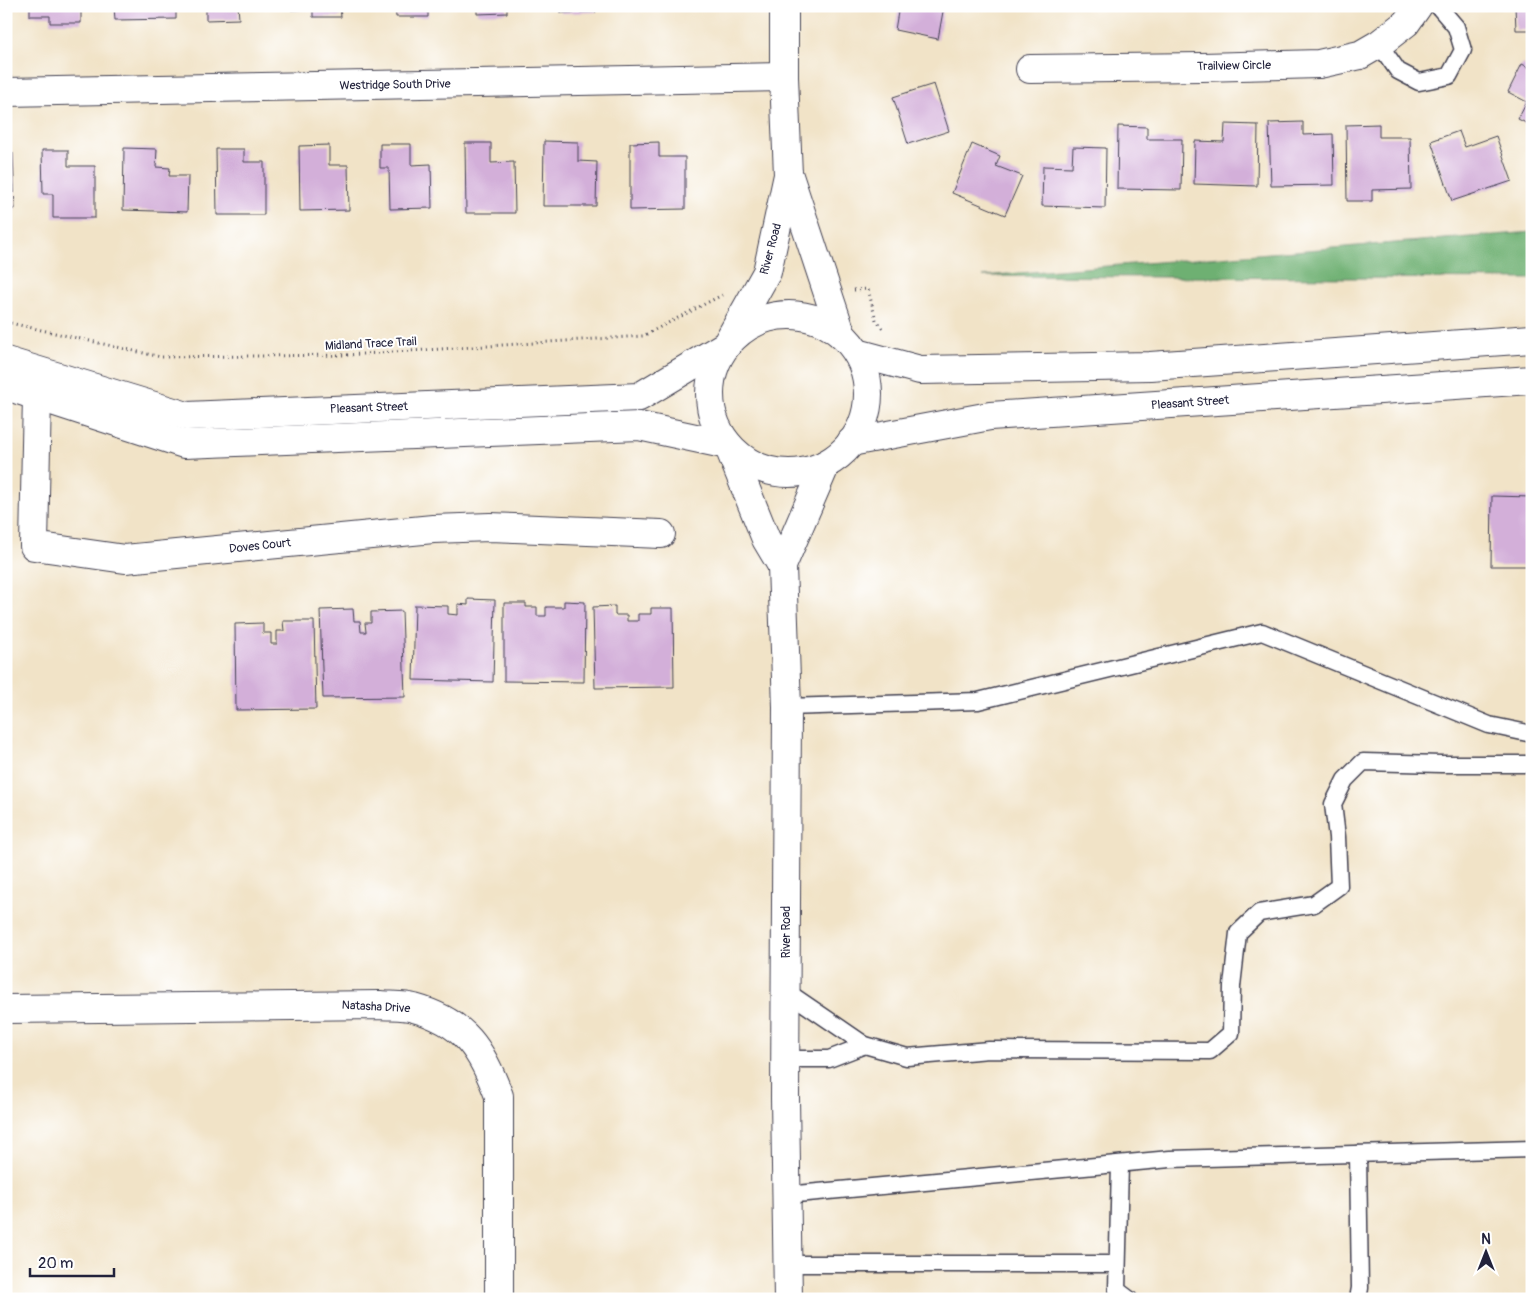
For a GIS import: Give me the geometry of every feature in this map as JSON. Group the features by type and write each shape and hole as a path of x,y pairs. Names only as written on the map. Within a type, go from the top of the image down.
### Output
{"street":[{"name":"River Road","path":"726,344 767,272 788,175 784,77 784,6"},
{"name":"Trailview Circle","path":"1030,69 1202,68 1319,64 1360,55 1379,44 1406,23 1418,6"},
{"name":"Westridge South Drive","path":"6,92 784,77"},
{"name":"River Road","path":"788,175 826,290 849,343"},
{"path":"849,343 867,377 868,402 861,427 847,448 826,464 800,472 773,472 748,462 728,445 714,421 709,394 713,368 726,344 745,327 768,317 794,314 819,320 849,343 920,370 1150,366 1532,339"},
{"name":"Pleasant Street","path":"6,386 43,384 187,416 639,397 726,344"},
{"name":"Pleasant Street","path":"6,361 43,384 184,444 639,426 728,445"},
{"name":"Pleasant Street","path":"851,442 990,416 1532,380"},
{"name":"Doves Court","path":"43,384 34,546 125,558 433,529 490,527 661,534"},
{"name":"River Road","path":"728,445 766,539 782,566"},
{"name":"River Road","path":"788,1299 786,1195 787,707 782,566 826,464"},
{"name":"Natasha Drive","path":"6,1009 380,1005 413,1008 442,1019 468,1037 488,1067 499,1096 499,1299"}],"lane":[{"path":"1379,44 1398,71 1419,82 1449,76 1463,50 1456,27 1438,6"},
{"path":"787,707 978,701 1262,632 1489,725 1532,734"},
{"path":"1489,725 1532,729"},
{"path":"786,991 865,1046 907,1057 988,1050 1210,1051 1231,1033 1232,986 1238,933 1259,913 1314,904 1339,886 1338,836 1333,804 1345,780 1363,762 1532,764"},
{"path":"786,1059 829,1059 865,1046"},
{"path":"786,1195 1170,1159 1532,1149"},
{"path":"1358,1154 1360,1288 1358,1299"},
{"path":"1120,1164 1117,1290 1129,1299"},
{"path":"787,1264 1117,1264"}],"path":[{"path":"826,290 868,289 876,320 886,334"},
{"name":"Midland Trace Trail","path":"6,322 161,357 347,355 644,336 729,292 756,291"}],"green space":[{"path":"1532,232 1532,279 983,276"}],"building":[{"path":"30,6 81,6 81,23 50,23 50,16 30,16"},
{"path":"114,6 176,6 176,19 115,20"},
{"path":"206,6 238,6 239,19 206,20"},
{"path":"291,6 340,6 341,17 313,17 313,9 291,10"},
{"path":"395,6 428,6 428,17 396,17"},
{"path":"477,6 507,6 507,13 477,14"},
{"path":"561,6 596,6 596,12 561,13"},
{"path":"899,6 944,6 938,39 895,30"},
{"path":"1515,6 1532,6 1532,30 1516,30"},
{"path":"1522,64 1532,69 1532,126 1518,119 1527,102 1508,92"},
{"path":"934,84 949,131 908,144 893,97"},
{"path":"1303,122 1303,135 1333,134 1334,185 1271,186 1269,123"},
{"path":"1225,124 1258,125 1257,186 1194,184 1195,141 1224,142"},
{"path":"1379,124 1379,137 1410,137 1411,189 1372,190 1372,201 1347,201 1346,125"},
{"path":"1118,126 1147,127 1147,139 1182,139 1181,190 1117,189"},
{"path":"1459,131 1465,147 1496,136 1512,181 1452,201 1431,141"},
{"path":"544,141 578,142 578,161 597,162 596,206 543,206"},
{"path":"659,142 659,157 685,157 685,209 630,210 630,143"},
{"path":"465,143 491,143 491,163 514,162 515,213 466,213"},
{"path":"380,144 411,144 411,165 431,164 432,208 390,209 389,168 380,168"},
{"path":"972,144 1000,156 996,166 1022,176 1005,215 952,193"},
{"path":"329,145 329,165 348,165 349,210 300,211 299,146"},
{"path":"1073,147 1106,148 1105,208 1042,206 1043,166 1072,167"},
{"path":"124,148 157,149 156,167 170,168 169,176 188,176 187,212 123,210"},
{"path":"216,149 244,149 244,162 264,162 264,215 217,215"},
{"path":"42,150 68,150 68,166 95,166 95,218 53,218 53,194 43,194"},
{"path":"6,153 13,153 15,209 6,209"},
{"path":"1492,496 1532,497 1531,566 1491,566"},
{"path":"468,599 495,600 493,682 413,680 415,605 448,606 448,614 458,615 458,604 468,605"},
{"path":"564,601 585,602 584,682 504,681 504,603 526,603 526,607 537,607 537,616 546,616 546,607 564,607"},
{"path":"615,606 615,615 627,615 627,621 638,621 638,614 651,614 651,608 673,608 674,687 595,688 593,607"},
{"path":"353,609 354,621 360,621 361,632 366,632 365,623 371,623 371,612 402,611 405,697 323,698 320,610"},
{"path":"283,621 314,621 316,709 236,710 235,624 263,623 263,633 271,633 271,644 277,644 277,631 284,631"}]}
